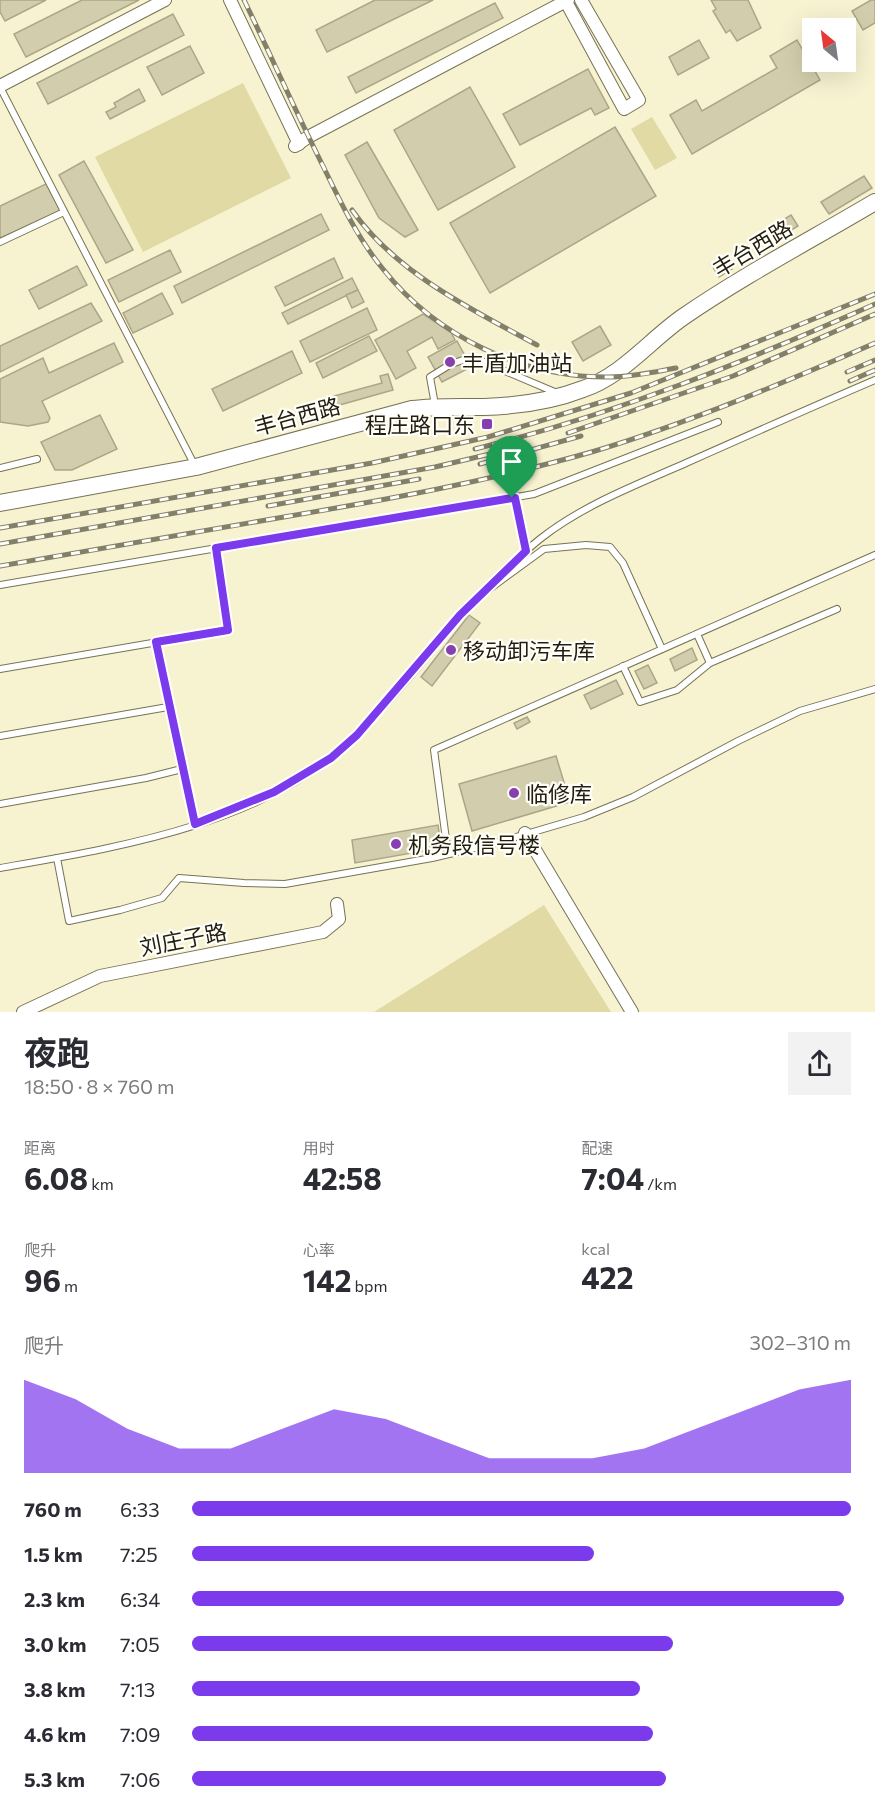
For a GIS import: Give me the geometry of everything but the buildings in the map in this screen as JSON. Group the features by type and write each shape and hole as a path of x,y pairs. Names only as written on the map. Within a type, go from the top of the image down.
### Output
{"main road":[{"name":"丰台西路","path":"0,503 196,467 386,415 435,406 505,405 563,396 586,389 608,377 680,319 875,202"}],"street":[{"path":"0,86 165,0"},
{"path":"230,0 297,145 308,137 566,0 624,109 639,100 581,0"},
{"path":"525,833 632,1012"},
{"name":"刘庄子路","path":"23,1012 100,976 323,933 339,919 337,904"}],"lane":[{"path":"0,86 196,467"},
{"path":"0,242 64,212"},
{"path":"435,406 430,377 451,364 472,357 563,396"},
{"path":"0,868 138,843 195,824 274,792 331,758 364,727 483,591 526,551 563,523 603,501 875,380"},
{"path":"0,585 534,494 580,478 718,422"},
{"path":"0,468 37,459"},
{"path":"515,498 526,551"},
{"path":"483,591 505,580 533,555 544,549 586,545 610,547 623,563 662,649"},
{"path":"0,669 228,630 216,548"},
{"path":"448,855 434,750 875,555"},
{"path":"623,666 640,702 677,690 710,663 837,609"},
{"path":"697,634 710,663"},
{"path":"156,642 168,707 195,824"},
{"path":"57,858 69,921 162,898 179,878 285,884 448,855 584,817 633,797 800,711 875,689"},
{"path":"0,736 168,707"},
{"path":"0,804 146,778 182,769"}],"shaded area":[{"path":"243,83 291,178 143,252 95,157"},
{"path":"652,117 677,158 655,170 631,129"},
{"path":"544,905 611,1012 374,1012"}],"railway":[{"path":"244,0 358,233 383,269 429,315 484,349 545,370 609,377 676,368"},
{"path":"352,210 390,253 412,271 461,303 537,345"},
{"path":"0,528 372,463 488,437 631,393 875,294"},
{"path":"475,449 577,420 678,386 875,304"},
{"path":"568,433 733,376 875,314"},
{"path":"0,566 398,497 556,462 631,440 702,415 875,343"},
{"path":"847,372 875,360"},
{"path":"850,381 875,370"},
{"path":"480,464 581,436"},
{"path":"0,544 435,467 490,454"},
{"path":"268,506 419,479"}],"place":[{"name":"丰盾加油站","path":"450,362"},
{"name":"程庄路口东","path":"487,424"},
{"name":"移动卸污车库","path":"451,650"},
{"name":"临修库","path":"514,793"},
{"name":"机务段信号楼","path":"396,844"}],"route":[{"path":"512,498 515,498 526,551 460,615 357,735 331,758 274,792 240,808 195,824 168,707 156,642 228,630 216,548 512,498"}]}
